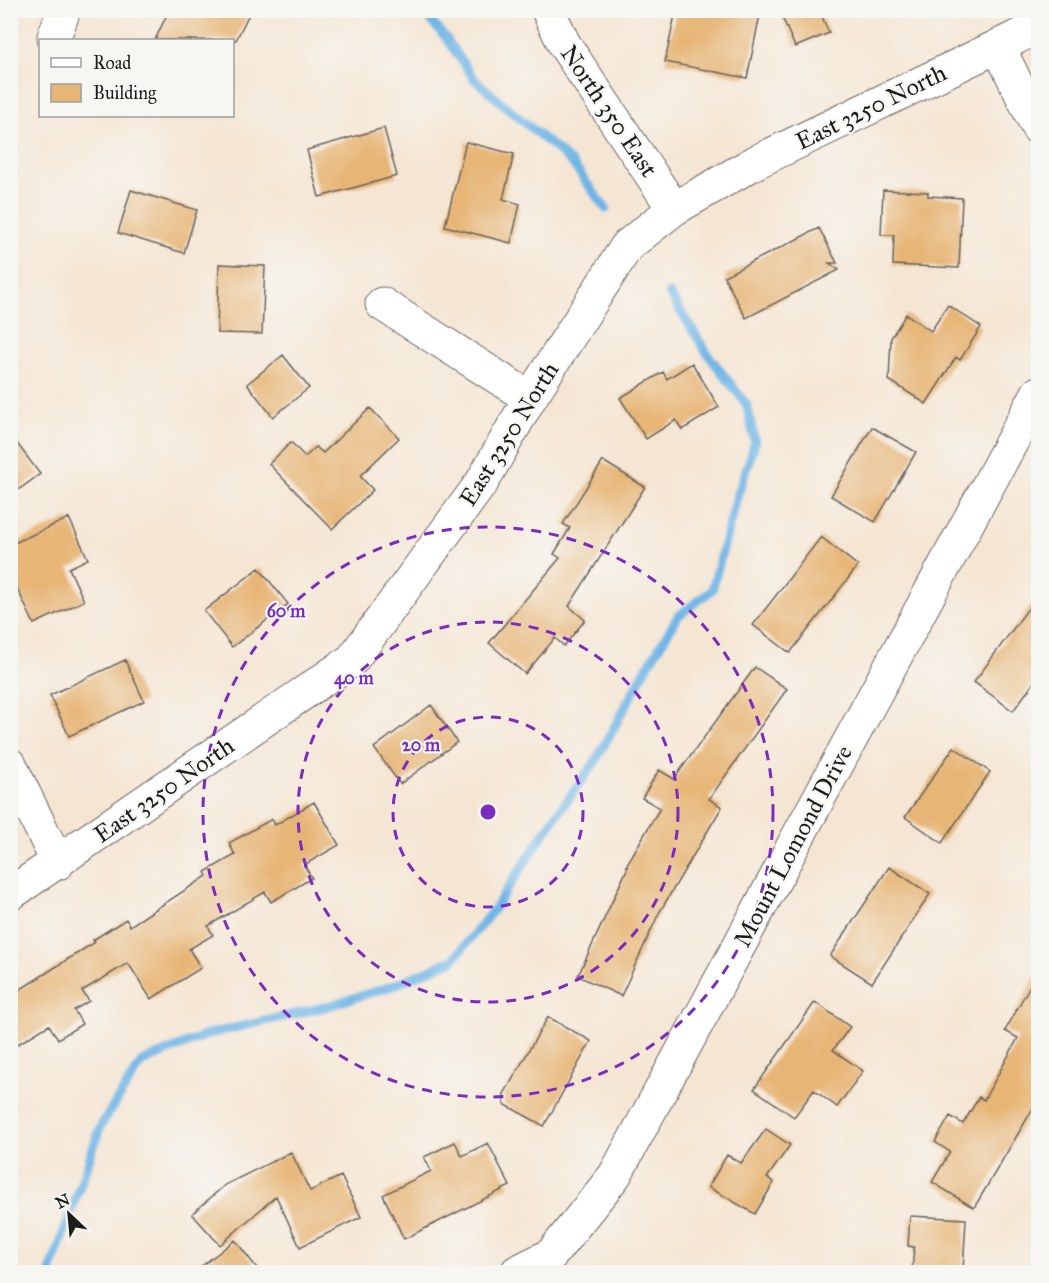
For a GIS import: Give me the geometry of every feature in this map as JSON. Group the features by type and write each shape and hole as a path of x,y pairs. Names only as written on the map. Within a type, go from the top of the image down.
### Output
{"street":[{"path":"55,39 64,10"},
{"name":"North 350 East","path":"548,10 564,44 674,209"},
{"name":"East 3250 North","path":"10,894 352,660 482,482 530,398 627,246 674,209 756,162 1038,27"},
{"path":"998,46 1038,128"},
{"path":"382,304 530,398"},
{"name":"Mount Lomond Drive","path":"517,1272 550,1256 615,1175 1038,393"},
{"path":"10,765 58,863"}],"building":[{"path":"169,10 251,10 236,40 155,39"},
{"path":"676,10 761,10 747,78 665,62"},
{"path":"779,10 819,10 829,33 795,47"},
{"path":"384,128 397,176 319,197 307,150"},
{"path":"466,142 514,154 503,199 520,204 511,243 445,226"},
{"path":"131,190 197,210 184,253 118,233"},
{"path":"883,190 928,192 928,196 962,198 959,268 893,265 894,235 881,235"},
{"path":"819,228 837,263 829,263 839,270 746,318 724,276"},
{"path":"219,264 265,266 262,334 217,333"},
{"path":"948,305 981,327 960,360 956,357 926,404 889,380 891,338 906,314 931,331"},
{"path":"283,355 309,388 273,417 247,384"},
{"path":"692,363 719,407 682,430 676,420 646,439 620,398 663,372 667,379"},
{"path":"370,408 399,438 360,476 373,490 332,529 269,464 291,442 305,457 316,447 323,453"},
{"path":"872,427 916,452 875,522 831,496"},
{"path":"10,434 40,474 10,496"},
{"path":"603,461 645,487 569,606 585,620 564,646 555,638 525,674 489,643 560,558 554,554 570,528 563,524"},
{"path":"69,518 88,559 69,568 84,601 34,624 10,573 10,545"},
{"path":"821,537 858,566 790,653 753,625"},
{"path":"259,568 288,604 232,647 204,611"},
{"path":"1038,595 1038,677 1013,711 974,682"},
{"path":"125,660 144,701 69,736 50,695"},
{"path":"755,667 787,689 709,799 722,807 659,913 621,996 578,976 628,867 626,866 660,808 642,798 659,770 674,779"},
{"path":"431,705 457,742 400,784 374,748"},
{"path":"954,747 990,772 942,843 905,817"},
{"path":"314,802 339,845 304,865 312,878 271,902 265,892 208,926 213,935 189,949 201,968 151,999 128,963 82,991 89,1001 74,1010 82,1024 58,1039 49,1025 10,1049 10,996 95,942 93,940 126,919 130,926 207,876 205,872 235,855 229,843 272,819 275,825"},
{"path":"889,867 930,894 872,983 830,956"},
{"path":"1038,971 1038,1100 974,1208 932,1182 950,1152 935,1142 950,1116 963,1124 979,1097 984,1100 1018,1038 1005,1031"},
{"path":"815,1002 850,1027 833,1050 863,1071 837,1107 814,1090 794,1117 754,1089"},
{"path":"548,1017 591,1041 544,1126 504,1104 504,1094"},
{"path":"766,1129 790,1145 767,1178 774,1182 755,1214 708,1187 727,1155 741,1163"},
{"path":"455,1142 462,1156 488,1143 510,1186 404,1239 383,1195 431,1171 424,1157"},
{"path":"291,1152 310,1191 341,1176 361,1217 300,1247 276,1196 220,1245 192,1214 225,1185"},
{"path":"910,1216 966,1219 963,1272 912,1272 914,1247 908,1246"},
{"path":"235,1240 260,1272 194,1272"}],"waterway":[{"path":"421,10 446,38 474,79 572,163 606,209"},
{"path":"50,1272 101,1125 142,1062 209,1034 325,1007 392,986 453,960 494,909 595,762 678,616 712,590 736,500 755,443 747,405 709,356 669,293"}]}
